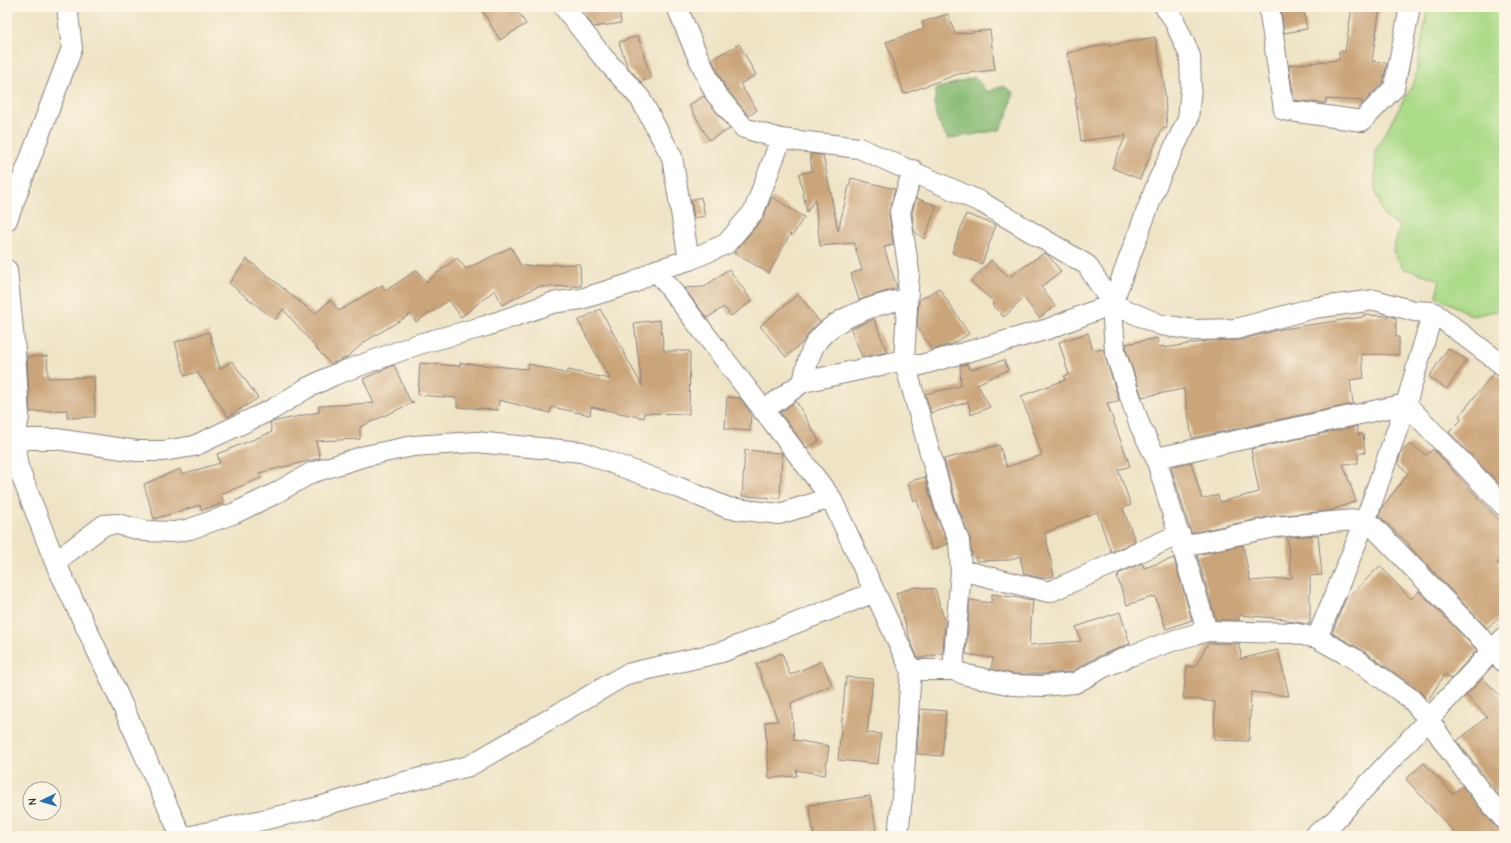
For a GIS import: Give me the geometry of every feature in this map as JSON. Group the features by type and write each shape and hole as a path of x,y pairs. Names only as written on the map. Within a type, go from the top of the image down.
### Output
{"street":[{"path":"7,220 72,48 67,7"},
{"path":"564,7 602,56 640,98 672,158 689,260"},
{"path":"677,7 715,93 744,128 781,139 859,148 913,170 981,202 1087,265 1112,304 1161,325 1195,330 1236,328 1314,308 1375,300 1414,311 1433,312 1504,366"},
{"path":"1165,7 1173,18 1190,56 1191,87 1188,119 1158,181 1112,304 1115,352 1140,426 1156,458 1207,631"},
{"path":"1269,7 1284,110 1362,121 1394,88 1410,7"},
{"path":"10,443 29,439 56,439 137,451 163,451 194,446 273,408 307,388 334,375 419,344 486,326 552,303 581,299 633,283 656,270 689,260 726,244 754,211 781,139"},
{"path":"913,170 900,212 909,272 906,299 904,360 945,506 958,541 962,570 953,670"},
{"path":"7,270 16,351 19,417 10,443 55,562 111,680 181,836"},
{"path":"656,270 831,498 911,670 898,836"},
{"path":"803,382 814,346 835,323 882,303 906,299"},
{"path":"763,411 803,382 904,360 917,366 1048,329 1112,304"},
{"path":"1317,638 1366,519 1406,404 1433,312"},
{"path":"1156,458 1406,404"},
{"path":"1406,404 1504,506"},
{"path":"55,562 104,525 117,524 145,531 174,532 190,529 235,513 274,494 311,472 365,456 413,446 476,442 582,452 680,488 728,508 779,514 831,498"},
{"path":"962,570 1049,592 1181,540 1275,527 1366,519 1500,650 1429,720 1334,821 1314,836"},
{"path":"192,836 315,808 397,784 469,766 628,674 722,652 875,592"},
{"path":"911,670 953,670 967,675 1012,685 1042,686 1075,683 1104,667 1130,656 1175,640 1207,631 1293,633 1317,638 1355,659 1411,699 1429,720 1463,769 1504,819"}],"green space":[{"path":"1428,7 1504,7 1504,309 1473,316 1436,296 1440,280 1403,268 1393,251 1400,227 1383,215 1375,189 1375,151 1415,80"},
{"path":"975,77 987,92 1003,86 1013,92 1008,114 1000,130 948,139 940,126 936,115 936,89"}],"building":[{"path":"480,7 515,7 526,24 500,40"},
{"path":"583,7 619,7 621,23 594,27 585,15"},
{"path":"1281,7 1303,7 1307,29 1284,33"},
{"path":"1352,7 1380,7 1372,61 1387,63 1383,82 1362,105 1362,101 1326,99 1326,103 1320,103 1294,100 1289,65 1339,60 1339,51 1345,52"},
{"path":"948,14 955,34 990,30 995,70 958,74 904,94 886,42 924,29 922,22"},
{"path":"638,36 651,78 641,82 627,66 619,42"},
{"path":"1155,37 1164,82 1167,128 1162,129 1140,179 1112,168 1126,135 1081,141 1075,98 1077,98 1067,53 1108,44 1108,46"},
{"path":"739,44 756,75 740,84 757,110 749,116 725,87 712,59"},
{"path":"704,96 730,129 709,140 689,105"},
{"path":"810,154 823,155 838,231 851,178 895,189 889,213 893,245 884,247 897,288 859,300 851,274 862,270 854,243 820,246 815,199 807,212 799,174 812,171"},
{"path":"701,197 705,216 694,218 691,200"},
{"path":"772,197 804,217 792,236 790,234 769,273 734,253 763,218"},
{"path":"916,198 937,206 924,239 914,231 912,213"},
{"path":"966,214 996,225 982,264 952,253"},
{"path":"511,247 521,266 580,264 581,286 537,287 502,305 495,290 461,317 449,300 416,322 411,314 366,341 346,358 330,364 283,309 275,320 229,283 247,259 315,314 330,300 339,311 382,285 385,291 417,270 426,282 457,258 466,269"},
{"path":"1044,253 1048,255 1061,272 1041,287 1055,306 1039,318 1024,298 1004,317 992,305 995,303 971,282 991,260 1009,277"},
{"path":"729,269 752,301 731,316 724,307 707,318 684,288 704,287"},
{"path":"939,288 969,334 952,344 932,350 917,326 919,300"},
{"path":"798,294 820,322 812,329 802,343 786,357 760,326"},
{"path":"600,309 642,386 634,323 660,320 664,351 690,351 689,414 644,413 644,418 591,407 590,415 552,407 550,413 499,400 498,410 457,407 457,398 418,395 420,363 460,366 460,363 527,369 529,364 567,374 568,370 610,379 578,321"},
{"path":"1363,315 1389,316 1396,318 1396,337 1399,337 1399,355 1361,354 1364,378 1350,380 1353,404 1192,438 1184,389 1142,397 1126,350 1126,344 1157,338 1159,347 1164,346 1164,348 1208,341 1239,340 1282,329 1363,317"},
{"path":"874,319 887,352 862,357 851,329"},
{"path":"209,332 220,369 232,361 258,398 228,417 197,372 185,376 175,342"},
{"path":"1088,333 1093,351 1103,349 1119,401 1107,403 1130,466 1118,470 1131,505 1123,508 1135,541 1111,552 1097,512 1045,533 1054,576 1042,578 1024,574 1020,556 1010,560 976,561 976,558 972,556 970,537 956,502 944,459 999,445 1007,467 1042,455 1021,396 1065,380 1064,376 1069,375 1059,342"},
{"path":"1448,348 1467,360 1447,389 1429,377"},
{"path":"47,356 48,378 94,377 95,417 67,418 67,410 30,412 27,357"},
{"path":"1004,360 1008,370 977,384 990,407 971,415 968,402 931,413 925,394 961,386 960,366 967,364 970,370"},
{"path":"394,365 410,401 414,402 360,427 360,439 316,441 320,458 259,473 261,478 221,494 224,503 202,510 200,505 154,519 144,484 180,469 182,474 220,463 217,454 272,432 270,423 272,422 319,412 319,406 374,403 363,379"},
{"path":"1494,373 1504,380 1504,481 1500,485 1449,432 1462,419 1459,416"},
{"path":"727,397 740,398 751,413 750,431 725,429"},
{"path":"796,401 819,441 807,448 780,413"},
{"path":"1357,426 1358,435 1363,434 1365,453 1358,453 1358,463 1343,464 1356,501 1330,511 1273,516 1191,533 1171,467 1191,462 1202,499 1218,495 1220,502 1259,492 1251,449"},
{"path":"1410,444 1426,455 1433,449 1504,525 1504,557 1497,563 1504,571 1504,612 1487,628 1409,546 1410,545 1379,516 1383,506 1408,474 1398,463 1401,452"},
{"path":"745,450 782,453 780,498 742,496"},
{"path":"925,477 934,510 948,544 932,550 917,500 914,501 908,482"},
{"path":"1318,535 1322,575 1310,576 1310,624 1286,621 1286,619 1239,615 1239,620 1216,620 1197,555 1243,545 1250,581 1292,578 1287,537"},
{"path":"1174,558 1192,620 1166,629 1155,596 1127,605 1117,577 1119,576 1118,574 1142,563 1144,568"},
{"path":"1380,566 1411,599 1419,591 1477,650 1451,679 1445,674 1428,700 1418,690 1362,650 1332,633 1345,600"},
{"path":"915,587 935,589 945,622 943,653 918,658 911,642 896,593"},
{"path":"992,594 1033,600 1029,645 1081,641 1076,627 1120,612 1130,644 1099,656 1070,672 1013,674 991,669 993,658 966,654 970,600 991,603"},
{"path":"1208,643 1239,643 1239,650 1241,650 1240,659 1278,650 1289,696 1251,692 1249,741 1214,740 1215,702 1183,698 1187,666 1195,667"},
{"path":"782,653 790,675 822,661 832,685 791,703 794,740 829,746 825,775 796,770 797,776 769,778 765,722 778,721 756,664"},
{"path":"846,677 873,679 867,733 881,734 878,764 838,760"},
{"path":"1483,678 1504,700 1504,801 1457,741 1487,717 1466,695"},
{"path":"920,709 946,711 942,756 917,754"},
{"path":"1424,763 1453,794 1462,786 1495,826 1504,830 1504,836 1457,836 1406,779"},
{"path":"870,796 876,830 841,836 814,836 809,805"}]}
